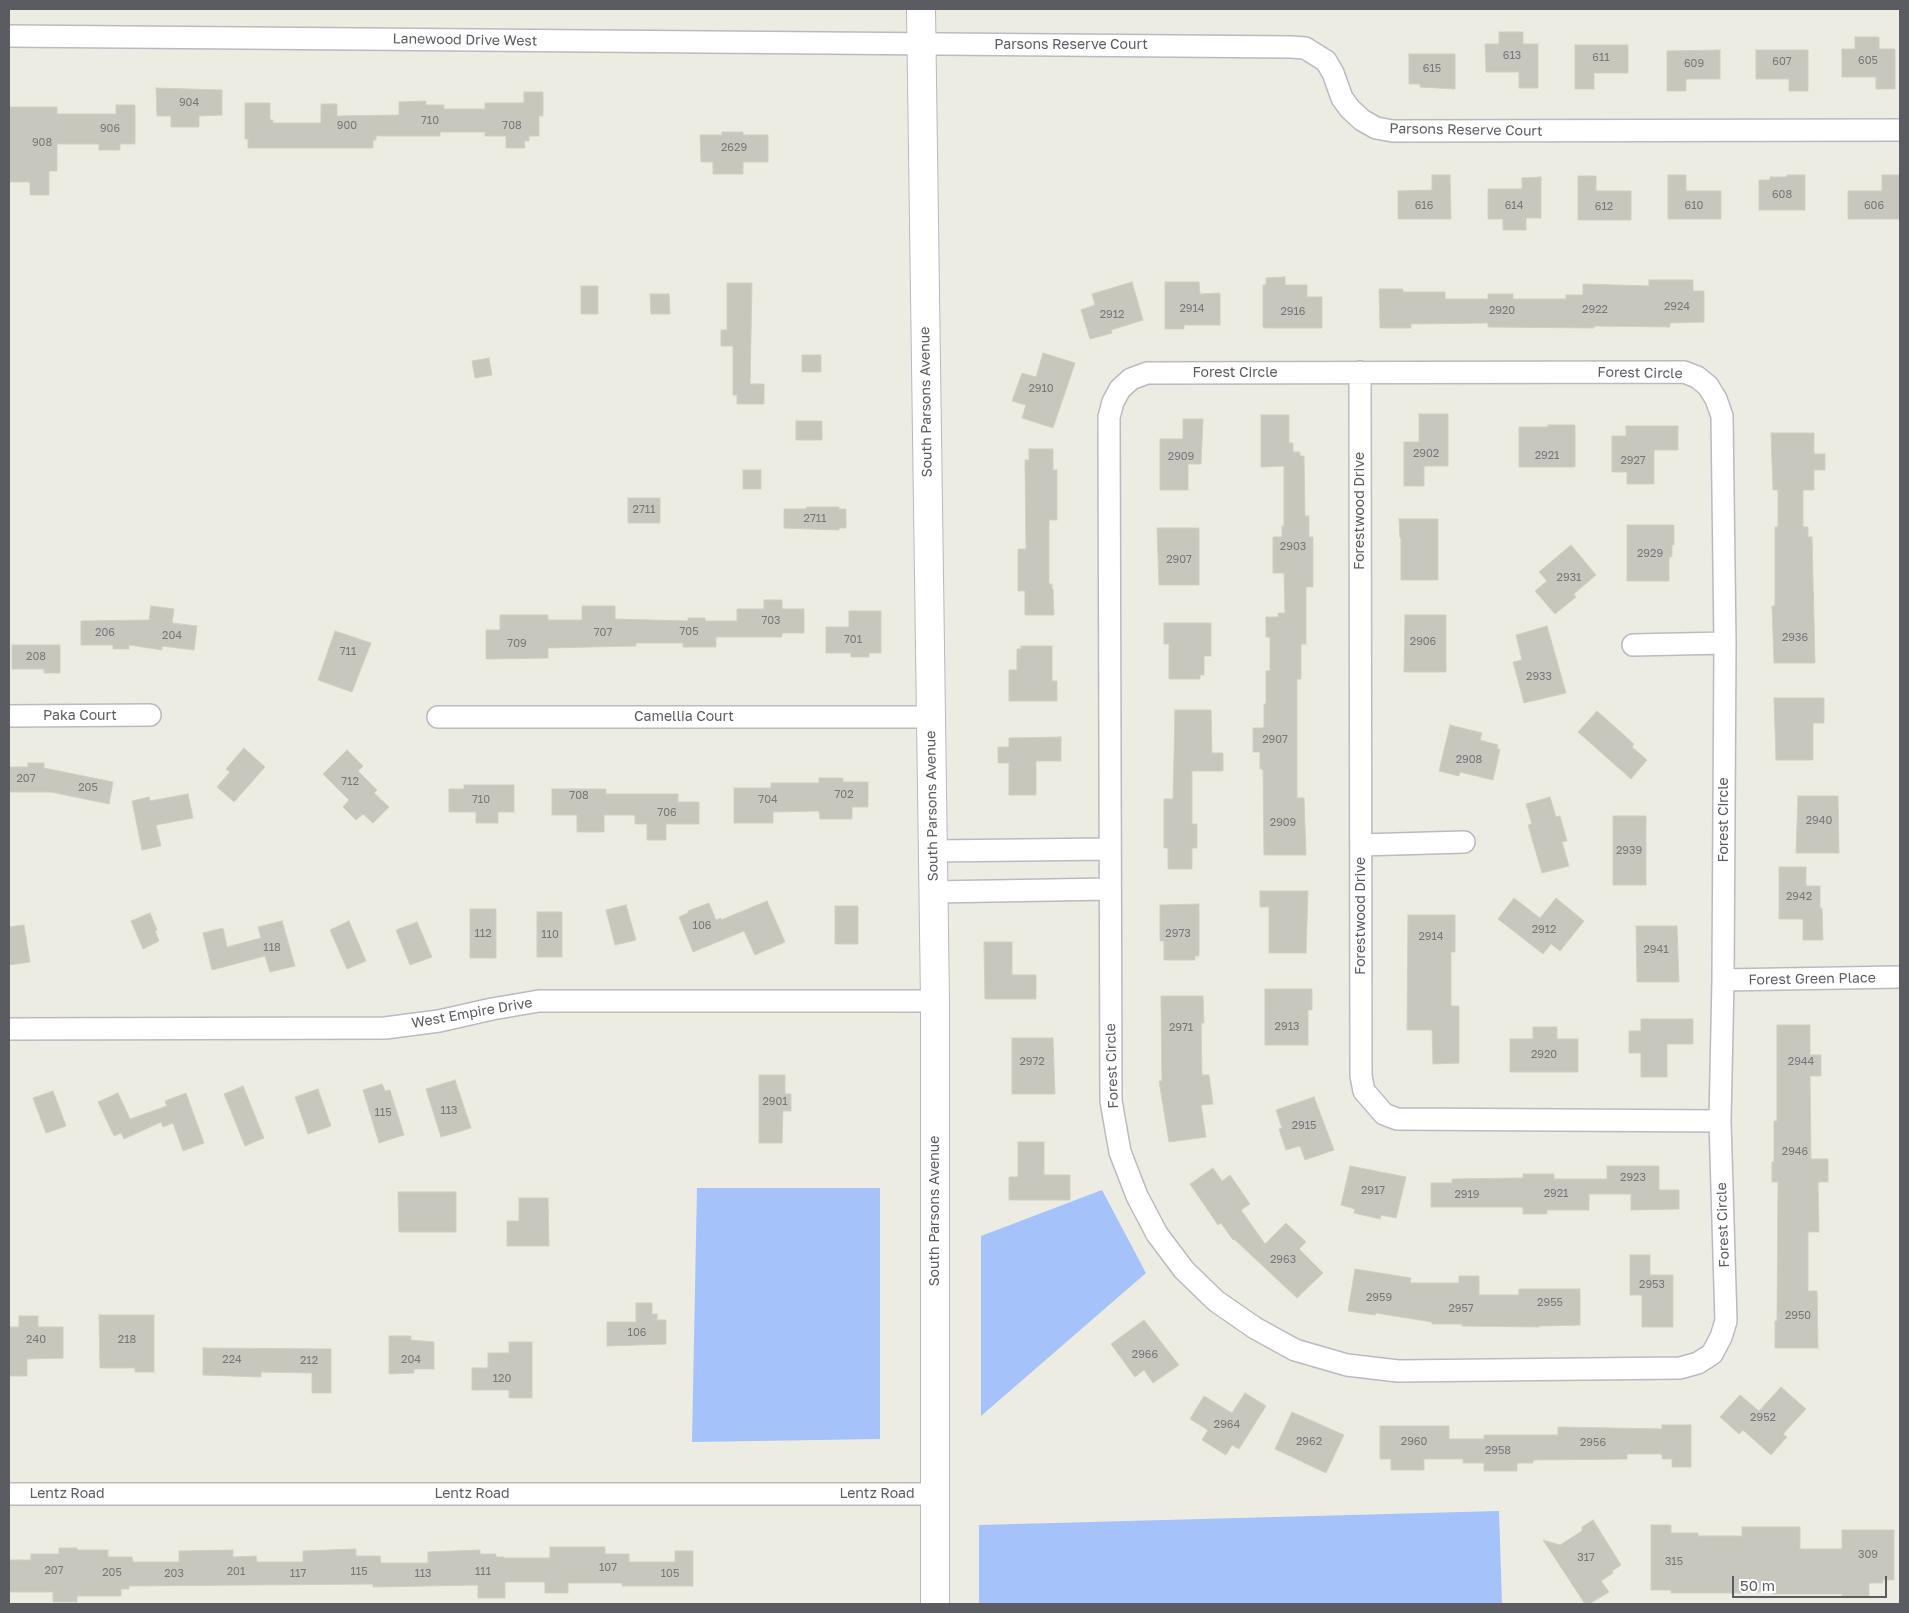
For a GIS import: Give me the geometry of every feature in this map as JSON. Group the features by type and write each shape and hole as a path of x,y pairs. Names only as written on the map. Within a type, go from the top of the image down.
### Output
{"main road":[{"name":"South Parsons Avenue","path":"921,9 935,1001 935,1604"}],"street":[{"name":"Lanewood Drive West","path":"9,36 921,44"},
{"name":"Parsons Reserve Court","path":"921,44 1305,48 1326,62 1333,73 1342,98 1350,109 1362,120 1376,128 1393,131 1900,130"},
{"name":"Forest Circle","path":"1360,372 1684,372 1697,377 1708,386 1716,399 1722,416 1724,643 1723,980 1720,1121 1726,1321 1721,1337 1712,1354 1698,1363 1680,1368 1398,1371 1347,1365 1295,1350 1254,1328 1216,1301 1184,1270 1157,1234 1136,1196 1120,1152 1111,1101 1109,418 1113,402 1120,389 1131,379 1147,373 1360,372"},
{"name":"Forestwood Drive","path":"1360,372 1361,1076 1364,1091 1384,1114 1397,1119 1720,1121"},
{"path":"1633,645 1724,643"},
{"name":"Paka Court","path":"9,716 150,715"},
{"name":"Camellia Court","path":"438,716 931,717"},
{"path":"1361,845 1464,842"},
{"path":"933,851 1110,849"},
{"path":"934,892 1110,889"},
{"name":"Forest Green Place","path":"1723,980 1900,977"},
{"name":"West Empire Drive","path":"9,1029 385,1028 439,1022 492,1009 539,1001 935,1001"},
{"name":"Lentz Road","path":"9,1494 935,1494"}],"water":[{"path":"697,1188 880,1188 880,1439 692,1442"},
{"path":"1102,1190 1146,1273 981,1416 981,1236"},
{"path":"1499,1511 1502,1604 979,1604 979,1525"}],"building":[{"path":"1499,32 1523,32 1523,44 1538,44 1538,88 1519,88 1519,72 1486,72 1485,44 1499,44"},
{"path":"1855,37 1879,37 1879,49 1895,49 1895,89 1876,89 1876,77 1842,77 1842,49 1855,49"},
{"path":"1575,45 1628,45 1628,73 1594,73 1594,89 1575,89"},
{"path":"1720,50 1720,79 1686,79 1686,91 1667,91 1667,51"},
{"path":"1756,50 1808,50 1808,91 1789,91 1789,79 1756,79"},
{"path":"1409,54 1455,54 1455,89 1420,87 1420,84 1409,84"},
{"path":"156,88 222,90 222,115 199,116 199,127 171,127 171,116 157,116"},
{"path":"524,92 543,92 543,116 539,116 539,136 529,136 529,141 524,141 525,148 506,148 506,136 485,136 485,132 440,132 440,136 376,136 376,140 373,140 373,148 248,148 248,139 245,139 245,103 270,103 270,120 273,120 273,123 321,123 321,104 337,104 337,116 399,115 399,102 426,101 426,105 444,105 444,109 485,109 485,103 524,103"},
{"path":"116,105 135,105 135,144 120,144 120,150 99,150 99,144 57,144 57,171 49,171 49,195 30,195 30,182 9,182 9,107 57,107 57,114 116,114"},
{"path":"722,132 743,132 743,135 768,135 768,162 743,162 743,174 713,174 713,162 701,162 700,135 722,135"},
{"path":"1432,175 1450,175 1451,219 1398,219 1398,191 1432,190"},
{"path":"1668,175 1686,175 1686,191 1721,191 1721,219 1668,219"},
{"path":"1787,175 1805,175 1805,210 1759,210 1759,180 1770,180 1770,177 1787,177"},
{"path":"1882,175 1900,175 1900,219 1848,219 1848,191 1882,191"},
{"path":"1578,176 1596,176 1596,191 1631,191 1631,220 1578,220"},
{"path":"1541,177 1541,218 1526,218 1526,230 1503,230 1503,219 1488,219 1488,189 1522,189 1522,178"},
{"path":"1285,277 1285,285 1307,285 1307,297 1322,297 1322,328 1263,327 1263,285 1266,285 1266,278"},
{"path":"1649,280 1693,280 1693,291 1704,291 1704,322 1670,323 1670,327 1488,327 1488,323 1411,324 1411,328 1380,328 1379,289 1403,289 1403,292 1445,292 1445,299 1488,299 1488,294 1513,294 1513,299 1566,299 1566,295 1583,295 1583,284 1649,286"},
{"path":"1132,282 1143,320 1111,330 1112,333 1090,339 1081,310 1095,305 1092,294"},
{"path":"1165,282 1199,282 1200,294 1220,293 1220,325 1184,325 1184,329 1165,329"},
{"path":"727,283 752,283 750,384 764,384 764,404 737,404 737,395 733,395 733,346 721,346 721,330 727,330"},
{"path":"581,286 598,286 598,314 581,314"},
{"path":"650,294 669,294 670,314 651,314"},
{"path":"1043,353 1075,363 1053,428 1022,418 1026,405 1012,401 1022,373 1036,377"},
{"path":"802,355 821,355 821,372 802,372"},
{"path":"489,358 492,375 475,378 472,361"},
{"path":"1419,414 1448,414 1448,466 1424,466 1424,486 1404,486 1404,442 1419,442"},
{"path":"1261,415 1289,415 1289,443 1293,443 1293,452 1300,452 1300,456 1304,456 1305,516 1309,516 1309,537 1313,537 1313,587 1306,587 1306,644 1301,644 1301,679 1297,679 1297,798 1304,798 1306,855 1264,855 1263,769 1260,769 1260,752 1253,752 1253,728 1264,728 1266,671 1270,671 1270,637 1266,637 1266,617 1278,617 1278,613 1285,613 1284,573 1273,573 1273,537 1282,537 1282,526 1284,526 1284,466 1261,467"},
{"path":"1183,419 1203,419 1201,464 1188,464 1188,490 1160,490 1160,439 1183,439"},
{"path":"796,421 822,421 822,440 796,440"},
{"path":"1548,425 1575,425 1575,467 1519,467 1519,427 1548,427"},
{"path":"1626,426 1678,426 1678,450 1654,450 1654,484 1627,484 1627,472 1612,472 1612,436 1626,436"},
{"path":"1771,433 1814,433 1814,454 1825,454 1825,470 1814,470 1814,490 1803,490 1803,527 1808,527 1808,537 1812,537 1815,663 1774,663 1772,606 1775,606 1775,527 1778,527 1778,490 1773,490"},
{"path":"1029,449 1053,449 1053,470 1057,470 1057,520 1049,520 1049,584 1052,584 1053,589 1054,615 1025,615 1025,591 1018,591 1018,549 1026,549 1025,460 1029,460"},
{"path":"743,470 761,470 761,489 743,489"},
{"path":"628,498 660,498 660,523 628,523"},
{"path":"807,507 839,507 839,509 846,509 846,528 839,528 839,530 784,528 784,509 807,509"},
{"path":"1399,519 1438,519 1438,580 1401,580"},
{"path":"1627,525 1674,525 1674,545 1672,545 1672,556 1669,558 1669,581 1627,581"},
{"path":"1157,528 1199,528 1199,585 1159,585"},
{"path":"1571,545 1596,575 1574,594 1576,597 1555,614 1535,591 1547,581 1539,572"},
{"path":"764,600 782,600 782,609 804,609 804,633 782,633 782,637 716,637 716,647 683,647 683,643 636,643 636,646 548,648 548,658 486,659 486,630 500,630 500,615 548,615 548,620 582,620 582,606 615,606 615,619 688,621 688,618 705,618 705,621 737,621 737,609 764,609"},
{"path":"151,606 174,609 172,623 197,626 194,650 162,646 162,650 129,645 129,649 113,649 113,645 81,645 81,621 149,620"},
{"path":"849,611 881,611 881,653 869,653 869,657 851,657 851,653 826,653 826,627 849,627"},
{"path":"1405,615 1446,615 1446,672 1404,672"},
{"path":"1164,623 1211,623 1211,656 1204,656 1204,675 1200,675 1200,679 1169,679 1169,644 1164,644"},
{"path":"1547,626 1566,693 1524,703 1513,662 1522,660 1516,635"},
{"path":"335,631 371,643 352,692 318,680"},
{"path":"12,645 60,645 60,673 44,673 44,669 12,669"},
{"path":"1021,646 1052,646 1052,681 1057,681 1057,701 1009,701 1009,670 1017,670 1017,649 1021,649"},
{"path":"1774,698 1824,698 1824,723 1813,723 1813,760 1776,760"},
{"path":"1175,710 1211,710 1212,753 1223,753 1223,771 1192,771 1192,824 1197,824 1197,848 1192,848 1192,869 1168,869 1168,848 1164,848 1164,799 1173,799"},
{"path":"1597,711 1634,744 1632,747 1647,760 1631,779 1578,732"},
{"path":"1450,725 1482,733 1480,740 1498,745 1497,749 1500,749 1493,780 1460,772 1459,776 1439,771"},
{"path":"1061,737 1061,761 1036,761 1036,795 1009,795 1009,763 998,763 998,747 1009,747 1009,738"},
{"path":"244,748 265,767 234,802 217,787 230,772 226,769"},
{"path":"347,750 363,766 358,771 377,790 374,793 389,807 373,823 363,814 356,820 343,807 349,800 323,774"},
{"path":"28,763 44,763 44,768 113,782 109,804 51,792 9,792 9,767 28,767"},
{"path":"819,778 843,778 843,782 868,782 868,807 852,807 852,819 820,819 819,811 773,812 773,823 734,823 734,788 771,788 771,783 819,783"},
{"path":"464,785 514,785 514,812 498,812 498,823 476,823 476,812 449,812 449,789 464,789"},
{"path":"552,789 606,789 606,794 678,794 678,802 699,802 699,824 666,824 666,840 647,840 647,824 635,824 635,815 604,815 604,832 577,832 577,815 552,815"},
{"path":"188,794 193,818 156,825 161,846 142,850 132,801 149,797 150,801"},
{"path":"1798,796 1838,796 1839,853 1796,853"},
{"path":"1550,797 1556,817 1560,816 1567,841 1562,842 1569,866 1542,873 1528,825 1532,824 1526,804"},
{"path":"1613,816 1646,816 1646,885 1613,885"},
{"path":"1779,867 1806,867 1806,886 1820,886 1823,940 1803,940 1803,919 1779,919"},
{"path":"1260,891 1308,891 1306,953 1269,953 1269,907 1260,907"},
{"path":"1514,898 1540,918 1556,898 1584,921 1560,951 1551,944 1543,954 1498,919"},
{"path":"767,901 785,942 755,955 744,931 693,952 679,917 688,913 688,911 709,903 716,920 721,918 721,920"},
{"path":"1199,904 1199,956 1195,956 1195,960 1164,960 1164,941 1160,941 1160,905"},
{"path":"626,905 636,940 615,945 606,910"},
{"path":"835,906 858,906 858,944 835,944"},
{"path":"470,909 496,909 496,958 470,958"},
{"path":"537,912 562,912 562,957 537,957"},
{"path":"150,913 159,941 143,949 131,921"},
{"path":"1408,915 1455,915 1455,952 1451,952 1451,1006 1459,1006 1459,1063 1433,1064 1432,1030 1407,1030"},
{"path":"282,921 295,966 270,972 265,956 212,970 203,933 223,928 227,947 261,938 258,927"},
{"path":"349,921 366,961 347,969 330,930"},
{"path":"417,922 432,957 410,965 396,930"},
{"path":"24,925 30,962 9,965 9,927"},
{"path":"1636,926 1677,926 1679,982 1637,982"},
{"path":"984,942 1012,942 1012,975 1036,975 1036,999 985,999"},
{"path":"1265,989 1312,989 1312,1010 1308,1010 1308,1045 1265,1045"},
{"path":"1161,996 1203,996 1204,1023 1201,1023 1202,1075 1209,1075 1213,1104 1201,1105 1206,1137 1169,1142 1159,1081 1162,1081"},
{"path":"1641,1019 1693,1019 1693,1044 1667,1044 1667,1077 1641,1077 1641,1053 1629,1053 1629,1031 1641,1031"},
{"path":"1777,1025 1810,1025 1810,1055 1821,1055 1821,1076 1810,1076 1811,1159 1828,1159 1828,1182 1818,1182 1819,1232 1808,1232 1808,1291 1817,1291 1818,1348 1775,1348 1775,1321 1777,1321 1778,1182 1772,1182 1772,1162 1774,1162 1774,1121 1777,1121"},
{"path":"1533,1027 1557,1027 1557,1039 1578,1039 1578,1072 1510,1072 1510,1039 1533,1039"},
{"path":"1012,1038 1053,1038 1055,1094 1012,1094"},
{"path":"759,1075 785,1075 785,1094 791,1094 791,1111 783,1111 782,1143 759,1143"},
{"path":"455,1080 471,1128 441,1137 426,1089"},
{"path":"382,1084 385,1091 390,1090 404,1135 379,1143 363,1090"},
{"path":"243,1086 264,1138 245,1146 224,1094"},
{"path":"318,1089 331,1126 308,1134 295,1097"},
{"path":"53,1091 66,1126 46,1133 33,1098"},
{"path":"118,1093 130,1119 167,1106 165,1101 186,1093 204,1143 183,1151 173,1123 163,1127 161,1122 124,1139 121,1133 114,1136 98,1102"},
{"path":"1314,1097 1334,1150 1305,1160 1300,1146 1286,1150 1279,1129 1282,1128 1276,1110"},
{"path":"1018,1142 1044,1142 1044,1175 1070,1175 1070,1200 1009,1200 1009,1177 1018,1177"},
{"path":"1350,1166 1406,1177 1396,1218 1381,1215 1380,1219 1354,1213 1355,1209 1341,1205"},
{"path":"1607,1166 1659,1166 1659,1190 1679,1190 1679,1209 1631,1210 1631,1194 1589,1194 1589,1210 1547,1210 1547,1214 1523,1214 1523,1207 1431,1207 1431,1183 1452,1183 1452,1179 1523,1178 1523,1174 1554,1174 1554,1179 1607,1179"},
{"path":"1213,1168 1222,1181 1230,1175 1250,1204 1241,1210 1265,1244 1286,1223 1306,1242 1299,1249 1323,1273 1297,1298 1233,1240 1221,1223 1218,1225 1190,1184"},
{"path":"398,1192 456,1192 456,1232 399,1232"},
{"path":"519,1198 548,1198 549,1246 507,1246 507,1221 519,1221"},
{"path":"1630,1255 1650,1255 1650,1275 1673,1275 1673,1327 1642,1327 1642,1295 1630,1295"},
{"path":"1355,1269 1411,1278 1410,1283 1459,1283 1459,1276 1479,1276 1479,1295 1519,1295 1519,1289 1580,1289 1580,1325 1539,1327 1462,1326 1462,1324 1432,1324 1432,1322 1376,1313 1375,1315 1348,1311"},
{"path":"636,1303 652,1303 652,1314 657,1314 657,1320 666,1320 666,1344 607,1346 607,1322 636,1322"},
{"path":"99,1315 154,1315 154,1372 135,1372 135,1368 100,1368"},
{"path":"19,1316 38,1316 38,1327 63,1327 63,1358 27,1359 27,1376 9,1376 10,1327 19,1327"},
{"path":"1144,1320 1179,1365 1153,1383 1144,1370 1135,1377 1111,1344"},
{"path":"389,1336 411,1336 411,1340 434,1342 434,1369 414,1369 414,1373 389,1374"},
{"path":"509,1342 532,1342 532,1398 509,1398 509,1390 472,1390 472,1368 488,1368 488,1353 509,1353"},
{"path":"203,1348 331,1349 331,1393 312,1393 312,1373 261,1372 261,1377 203,1375"},
{"path":"1781,1387 1806,1409 1783,1434 1787,1437 1771,1455 1743,1430 1739,1434 1720,1417 1740,1395 1759,1411"},
{"path":"1245,1393 1266,1406 1239,1449 1232,1445 1226,1455 1202,1440 1208,1430 1190,1419 1204,1396 1232,1413"},
{"path":"1292,1412 1344,1435 1326,1473 1275,1449"},
{"path":"1662,1425 1691,1425 1691,1467 1672,1467 1672,1459 1662,1459 1662,1454 1627,1454 1627,1459 1533,1460 1533,1463 1517,1463 1517,1471 1484,1471 1484,1463 1463,1463 1463,1459 1424,1459 1424,1470 1391,1470 1391,1459 1380,1459 1380,1426 1449,1426 1449,1439 1484,1439 1484,1435 1558,1435 1558,1427 1662,1429"},
{"path":"1593,1520 1621,1565 1601,1581 1609,1592 1589,1604 1585,1604 1543,1540 1560,1545 1582,1531 1582,1527"},
{"path":"1651,1525 1671,1525 1671,1533 1698,1533 1698,1536 1742,1536 1742,1527 1800,1527 1800,1549 1842,1549 1842,1530 1894,1530 1894,1580 1883,1580 1883,1583 1869,1583 1869,1596 1773,1594 1773,1592 1671,1593 1671,1590 1651,1590"},
{"path":"550,1547 605,1547 605,1554 629,1554 629,1562 675,1562 675,1551 693,1551 693,1586 622,1586 622,1583 568,1583 568,1593 545,1593 545,1582 505,1582 505,1598 478,1598 478,1585 373,1587 373,1584 129,1586 129,1589 121,1589 121,1596 77,1596 77,1602 53,1602 53,1592 9,1592 9,1560 31,1560 31,1554 59,1554 59,1548 108,1550 108,1557 132,1557 133,1562 179,1562 179,1551 233,1550 233,1557 256,1556 257,1562 303,1562 303,1551 356,1549 356,1556 380,1556 381,1563 428,1563 428,1552 480,1550 480,1554 496,1554 496,1557 504,1558 550,1558"}]}
